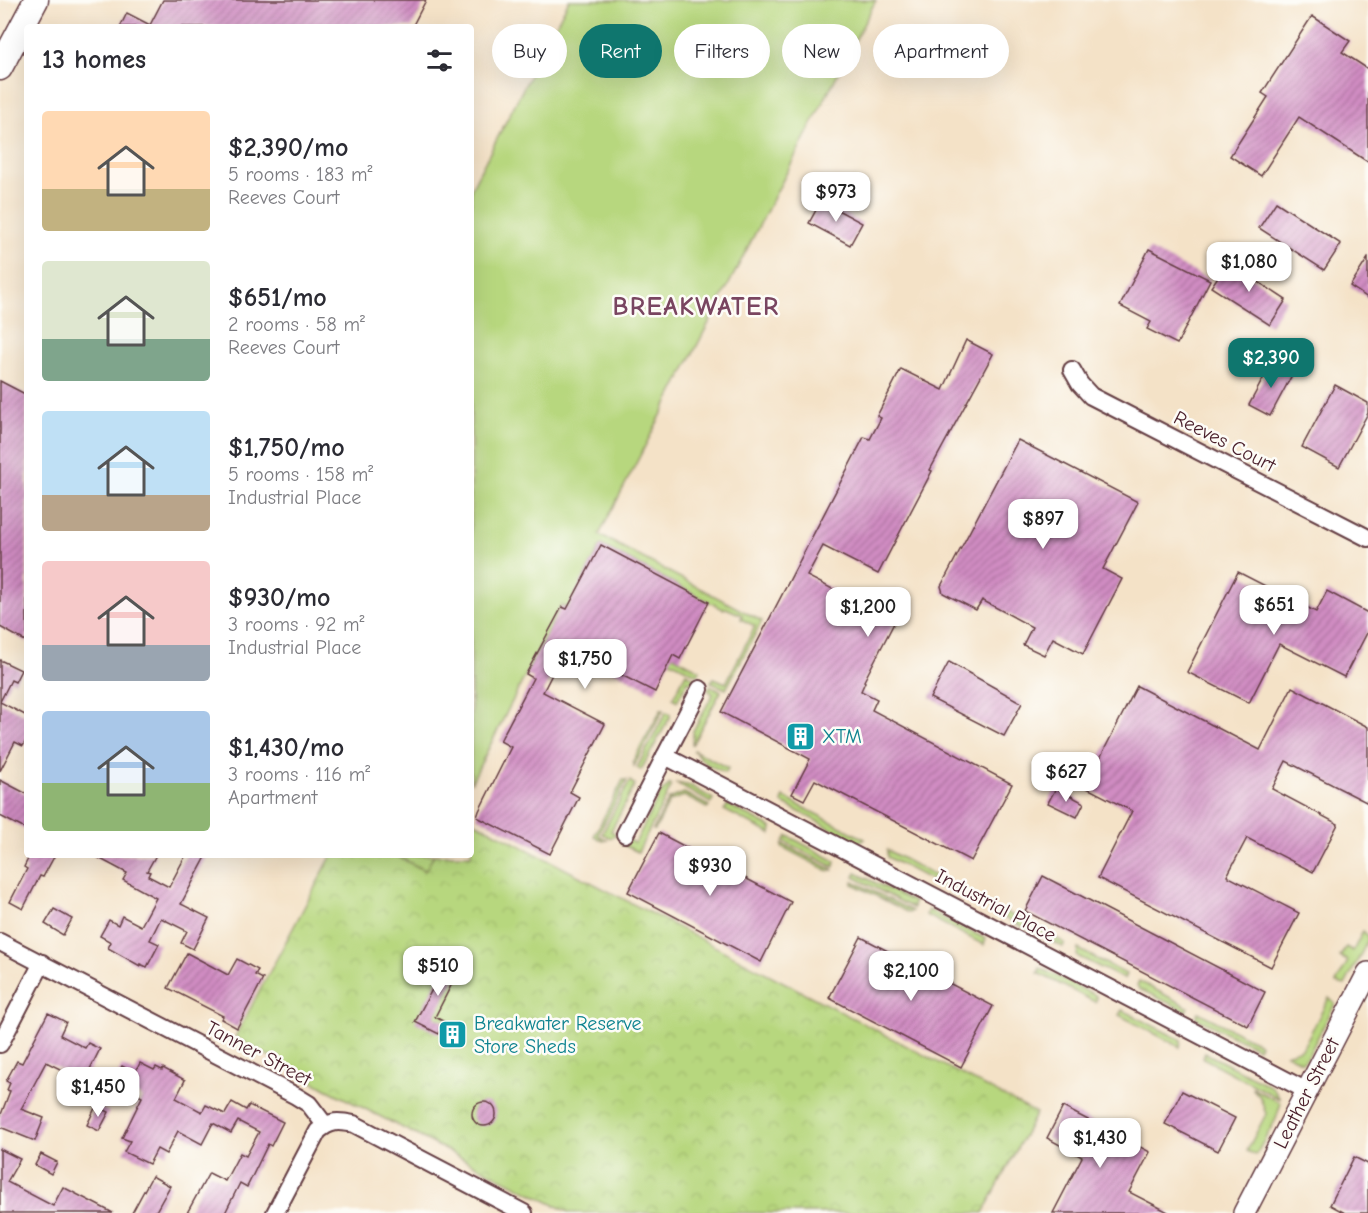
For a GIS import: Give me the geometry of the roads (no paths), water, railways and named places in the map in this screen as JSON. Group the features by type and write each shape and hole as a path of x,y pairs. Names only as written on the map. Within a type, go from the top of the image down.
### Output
{"main road":[{"path":"0,68 36,0"}],"street":[{"name":"Reeves Court","path":"1072,370 1080,384 1091,396 1368,538"},
{"path":"625,834 700,689"},
{"name":"Industrial Place","path":"665,756 1307,1091"},
{"name":"Tanner Street","path":"0,942 296,1096 309,1104 325,1125"},
{"path":"0,1044 42,963"},
{"name":"Leather Street","path":"1244,1213 1368,973"},
{"path":"275,1213 318,1131 335,1120 354,1124 524,1213"}],"place":[{"name":"XTM","path":"801,736"},
{"name":"Breakwater Reserve Store Sheds","path":"453,1034"}],"district":[{"name":"BREAKWATER","path":"696,306"}]}
